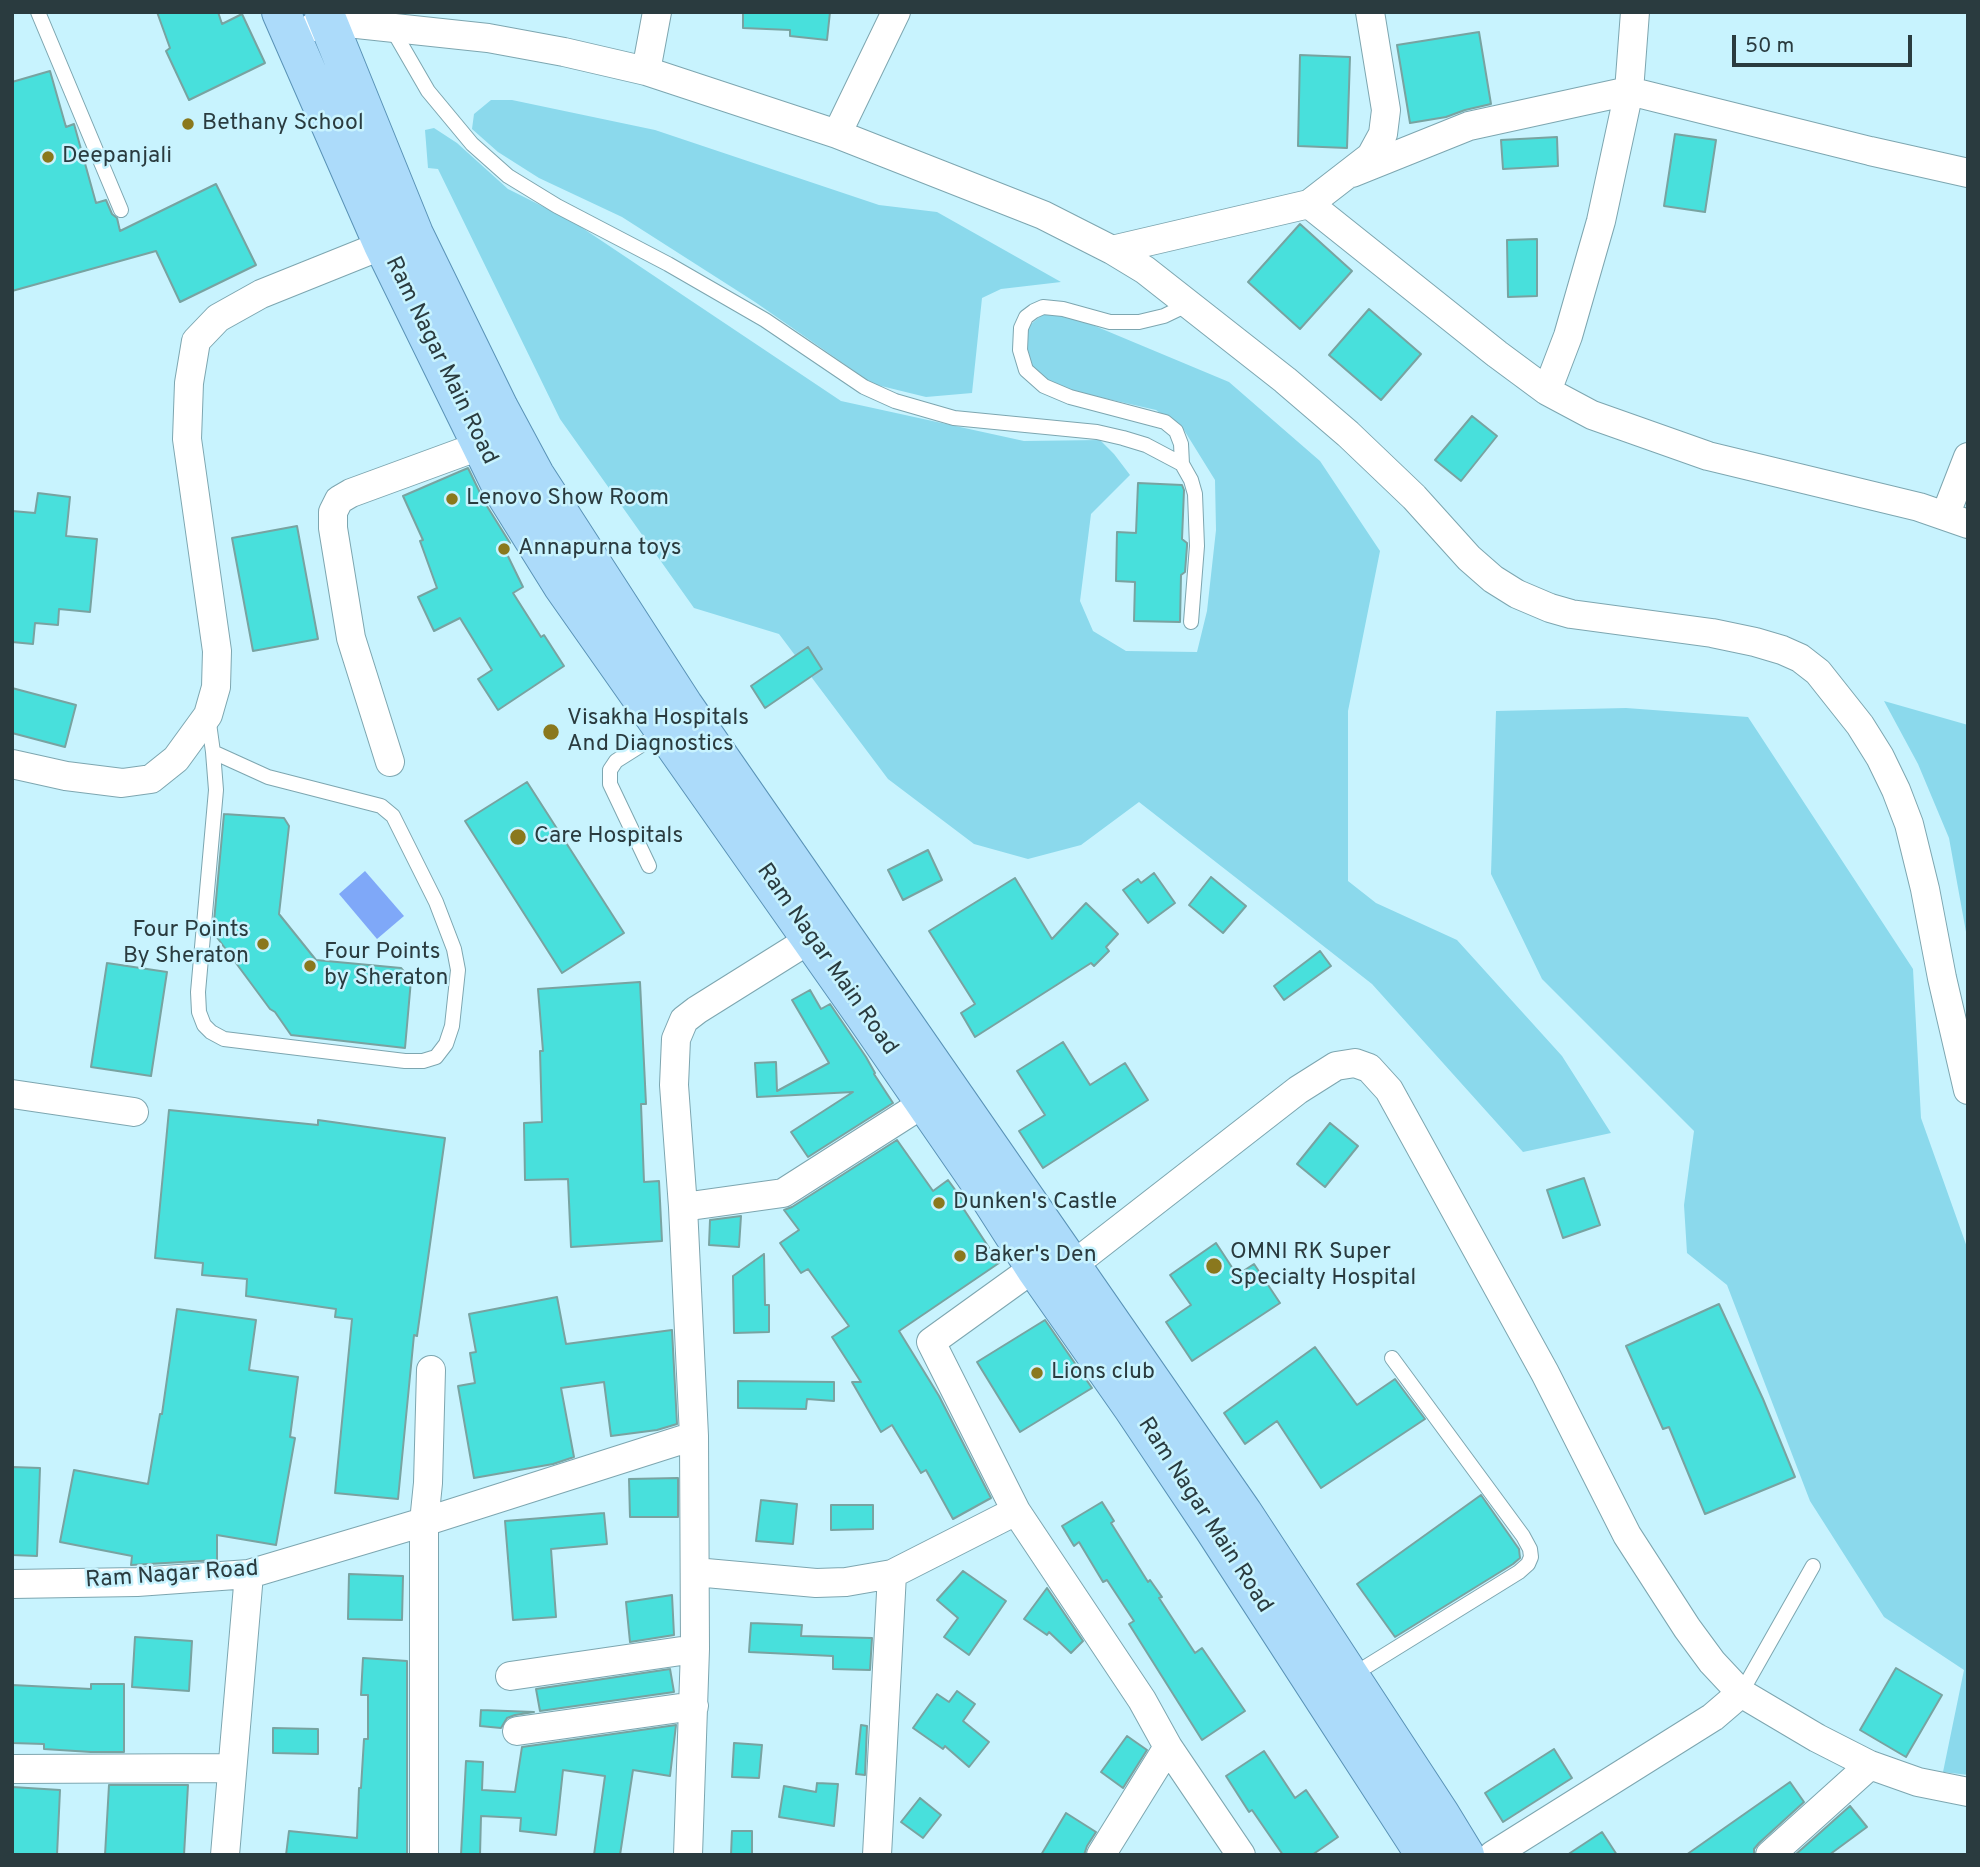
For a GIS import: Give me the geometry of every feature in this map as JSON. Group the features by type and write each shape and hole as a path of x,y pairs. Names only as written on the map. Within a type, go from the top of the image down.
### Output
{"main road":[{"path":"327,18 414,234 499,408 535,475 684,706 823,931 1054,1267 1243,1513 1465,1855"},
{"name":"Ram Nagar Main Road","path":"285,22 383,245 504,492 562,585 664,731 823,931 924,1102 985,1190 1054,1267 1214,1529 1425,1855"}],"street":[{"path":"646,71 657,12"},
{"path":"836,134 896,12"},
{"path":"1112,250 1309,204 1371,156 1383,134 1386,110 1370,12"},
{"path":"1547,391 1568,336 1601,221 1629,91 1635,12"},
{"path":"285,22 327,18 488,38 646,71 836,134 1043,215 1145,270 1285,380 1338,425 1414,497 1469,558 1493,579 1517,594 1571,614 1699,631 1755,642 1800,658 1818,672 1860,725 1896,790 1909,824 1925,889 1968,1090"},
{"path":"1352,173 1469,126 1629,91 1968,173"},
{"path":"1309,204 1497,354 1547,391 1592,415 1708,456 1919,507 1956,520 1968,457"},
{"path":"12,764 66,776 122,783 150,779 176,759 208,715 216,687 217,651 187,439 189,383 196,341 218,318 261,294 383,245"},
{"path":"390,762 351,638 333,528 333,512 339,500 351,493 482,445"},
{"path":"688,1855 695,1649 694,1436 674,1084 676,1039 684,1020 697,1010 823,931"},
{"path":"1241,1855 1016,1511 931,1342 1054,1267 1298,1090 1336,1066 1355,1063 1369,1068 1389,1090 1545,1373 1628,1535 1712,1662 1741,1693 1817,1738 1870,1765 1918,1782 1968,1792"},
{"path":"12,1094 134,1112"},
{"path":"683,1207 783,1193 924,1102"},
{"path":"424,1855 424,1522 428,1483 431,1370"},
{"name":"Ram Nagar Road","path":"12,1584 137,1582 249,1574 424,1522 694,1436"},
{"path":"695,1572 816,1583 846,1582 892,1574 1016,1511"},
{"path":"225,1855 249,1574"},
{"path":"879,1854 892,1574"},
{"path":"510,1676 695,1649"},
{"path":"1493,1855 1713,1717 1741,1693"},
{"path":"517,1731 694,1706"},
{"path":"1101,1855 1168,1747"},
{"path":"1770,1855 1870,1765"},
{"path":"12,1769 232,1768"}],"lane":[{"path":"38,12 121,210"},
{"path":"391,26 428,92 472,144 508,176 557,206 668,264 765,320 864,387 895,401 954,418 1097,432 1123,438 1146,445 1182,464"},
{"path":"1189,304 1164,316 1139,322 1110,322 1063,309 1044,307 1026,317 1021,328 1020,350 1026,370 1044,386 1070,397 1165,422 1176,430 1181,444 1182,464 1191,480 1196,508 1197,546 1191,622"},
{"path":"208,715 216,790 198,992 199,1012 204,1025 224,1038 405,1061 423,1061 436,1056 446,1044 452,1026 458,970 454,949 436,902 393,816 381,806 268,776 213,752"},
{"path":"649,866 610,784 610,770 616,761 664,731"},
{"path":"1350,1677 1519,1572 1531,1557 1523,1536 1392,1358"},
{"path":"1741,1693 1813,1566"}],"shaded area":[{"path":"491,100 512,100 655,130 879,205 937,212 1061,282 1001,289 982,298 972,393 926,397 873,384 755,302 622,217 539,178 498,152 472,129 474,114"},
{"path":"434,128 457,143 508,189 572,221 841,401 1024,441 1100,440 1130,475 1091,514 1080,601 1093,631 1126,651 1197,652 1207,611 1216,530 1215,480 1184,430 1156,410 1064,389 1045,379 1029,363 1025,350 1025,335 1031,324 1042,315 1055,312 1071,316 1229,382 1320,461 1380,551 1348,711 1348,881 1376,903 1457,940 1562,1056 1611,1133 1523,1152 1372,984 1139,802 1081,845 1028,859 974,844 888,779 779,634 694,608 560,419 438,169 428,168 425,130"},
{"path":"1884,701 1968,725 1968,943 1949,838 1918,764"},
{"path":"1626,708 1748,717 1913,969 1921,1118 1968,1250 1968,1775 1943,1772 1964,1670 1884,1617 1810,1501 1727,1285 1687,1253 1684,1205 1694,1131 1542,979 1491,874 1496,711"}],"water":[{"path":"365,871 404,916 377,939 339,894"}],"building":[{"path":"157,12 218,12 222,24 242,14 265,63 189,100 166,51 170,48"},
{"path":"743,12 830,12 827,40 790,36 790,30 743,28"},
{"path":"1479,32 1491,104 1446,117 1410,123 1397,45"},
{"path":"1300,55 1350,57 1347,148 1298,146"},
{"name":"Deepanjali","path":"50,71 66,127 74,124 96,203 106,200 112,214 117,218 120,231 216,184 256,265 180,302 156,251 12,291 12,82"},
{"path":"1675,134 1716,140 1705,212 1664,206"},
{"path":"1557,137 1558,166 1503,169 1501,140"},
{"path":"1300,224 1352,271 1300,329 1248,282"},
{"path":"1537,239 1537,296 1508,297 1507,240"},
{"path":"1369,309 1421,354 1381,400 1329,355"},
{"path":"1472,416 1497,436 1461,481 1435,460"},
{"path":"468,468 485,503 510,543 503,546 523,587 513,593 541,637 544,635 564,666 498,710 478,679 492,670 460,618 434,631 418,597 437,588 420,541 423,540 403,496"},
{"path":"1138,483 1182,485 1184,490 1182,539 1187,546 1185,572 1181,575 1180,622 1134,621 1135,582 1116,581 1117,532 1136,533"},
{"path":"38,493 70,497 66,536 97,539 90,612 59,609 58,625 35,623 33,644 12,642 12,511 35,513"},
{"path":"297,526 318,639 253,651 232,538"},
{"path":"808,647 822,669 765,708 751,686"},
{"path":"12,688 76,705 65,747 12,733"},
{"path":"527,782 624,933 562,973 465,821"},
{"name":"Four Points By Sheraton","path":"224,814 284,818 289,826 279,914 316,960 401,968 411,980 405,1048 291,1035 270,1009 213,932"},
{"path":"928,850 942,880 903,900 888,870"},
{"path":"1154,873 1175,903 1148,923 1123,890 1138,879 1141,883"},
{"path":"1211,877 1246,906 1223,933 1189,905"},
{"path":"1015,878 1052,939 1086,903 1118,934 1106,947 1109,951 1094,966 1091,963 975,1037 961,1013 975,1004 929,931"},
{"path":"1320,951 1331,966 1284,1000 1274,986"},
{"path":"107,963 167,972 151,1076 91,1067"},
{"path":"640,982 646,1104 641,1104 644,1182 659,1181 662,1241 571,1247 568,1179 525,1180 524,1123 542,1122 540,1051 543,1051 538,989"},
{"path":"810,990 821,1009 830,1004 893,1103 808,1157 791,1132 853,1092 757,1097 755,1063 776,1062 777,1091 829,1063 792,1000"},
{"path":"1063,1042 1090,1085 1125,1063 1148,1100 1043,1168 1019,1131 1045,1115 1017,1071"},
{"path":"169,1110 318,1125 318,1120 445,1138 417,1336 414,1335 398,1499 335,1493 352,1319 335,1317 336,1309 246,1296 247,1279 202,1275 203,1263 155,1258"},
{"path":"1330,1123 1358,1146 1325,1187 1297,1164"},
{"path":"897,1140 933,1191 948,1180 964,1202 961,1205 999,1263 899,1331 939,1396 991,1498 953,1519 926,1470 921,1473 892,1425 881,1432 852,1382 861,1382 832,1337 849,1326 808,1269 801,1273 780,1243 799,1230 784,1210"},
{"path":"1584,1178 1600,1225 1563,1238 1547,1190"},
{"path":"741,1216 739,1247 709,1245 710,1220"},
{"path":"1216,1243 1237,1275 1254,1264 1280,1303 1192,1361 1166,1322 1191,1305 1170,1275"},
{"path":"764,1254 765,1305 769,1305 769,1332 734,1333 733,1276"},
{"path":"557,1297 566,1344 672,1330 677,1424 657,1430 611,1436 604,1382 561,1388 574,1457 553,1464 474,1478 458,1386 475,1383 470,1353 476,1352 469,1314"},
{"path":"1719,1304 1795,1477 1705,1514 1669,1427 1663,1429 1626,1346"},
{"path":"177,1309 256,1320 249,1370 298,1377 290,1437 295,1438 276,1545 217,1535 217,1560 131,1565 132,1556 60,1542 74,1470 148,1484 162,1414"},
{"name":"Lions club","path":"1045,1320 1092,1388 1020,1432 977,1362"},
{"path":"1315,1347 1357,1405 1395,1379 1425,1419 1321,1488 1277,1421 1245,1444 1224,1413"},
{"path":"738,1381 834,1382 834,1401 807,1399 806,1409 738,1408"},
{"path":"12,1467 40,1468 37,1556 12,1555"},
{"path":"678,1478 678,1517 630,1517 629,1479"},
{"path":"1481,1495 1519,1549 1520,1558 1395,1637 1357,1584"},
{"path":"761,1500 797,1504 793,1544 756,1541"},
{"path":"1102,1502 1114,1521 1111,1523 1148,1582 1150,1580 1162,1597 1159,1598 1195,1653 1202,1648 1245,1711 1202,1740 1129,1624 1134,1621 1107,1580 1103,1582 1079,1542 1074,1546 1062,1526"},
{"path":"831,1505 873,1505 873,1529 831,1530"},
{"path":"604,1513 607,1544 551,1549 556,1617 513,1620 505,1521"},
{"path":"963,1571 1006,1601 969,1655 944,1637 958,1618 937,1600"},
{"path":"349,1574 403,1576 402,1620 348,1619"},
{"path":"1047,1588 1083,1641 1071,1653 1049,1632 1047,1635 1024,1619"},
{"path":"672,1595 674,1635 630,1642 626,1602"},
{"path":"751,1623 802,1625 801,1636 872,1638 870,1670 833,1669 833,1656 749,1652"},
{"path":"135,1637 192,1641 189,1691 132,1687"},
{"path":"363,1658 407,1661 407,1855 286,1855 289,1831 357,1838 364,1739 368,1739 368,1695 361,1695"},
{"path":"1896,1668 1942,1695 1906,1757 1860,1730"},
{"path":"670,1669 674,1692 540,1711 536,1689"},
{"path":"91,1684 124,1684 124,1752 44,1749 44,1744 12,1743 12,1685 91,1689"},
{"path":"957,1691 975,1704 963,1721 989,1742 969,1767 945,1746 943,1749 913,1728 937,1694 949,1702"},
{"path":"481,1710 534,1712 507,1718 501,1728 480,1726"},
{"path":"676,1725 670,1776 633,1770 620,1855 594,1855 605,1776 563,1770 556,1835 520,1831 521,1818 481,1816 480,1855 461,1855 466,1761 483,1762 482,1790 515,1792 522,1747"},
{"path":"861,1725 867,1726 865,1775 856,1774"},
{"path":"273,1728 318,1729 318,1754 273,1753"},
{"path":"1127,1736 1147,1750 1123,1788 1101,1772"},
{"path":"734,1743 762,1745 759,1778 732,1777"},
{"path":"1554,1749 1572,1778 1503,1822 1485,1793"},
{"path":"1264,1751 1295,1798 1306,1790 1338,1837 1312,1855 1283,1855 1252,1810 1249,1812 1226,1776"},
{"path":"1790,1782 1804,1802 1759,1843 1754,1849 1754,1855 1686,1855"},
{"path":"817,1783 838,1784 834,1826 779,1817 784,1786 816,1792"},
{"path":"109,1785 188,1785 184,1855 105,1855"},
{"path":"12,1787 60,1790 57,1855 12,1855"},
{"path":"920,1798 941,1815 923,1838 901,1822"},
{"path":"1850,1806 1867,1827 1829,1855 1795,1855"},
{"path":"1066,1813 1096,1832 1084,1855 1041,1855"},
{"path":"732,1831 752,1831 752,1855 731,1855"},
{"path":"1602,1832 1617,1855 1567,1855"}],"place":[{"name":"Bethany School","path":"188,124"},
{"name":"Deepanjali","path":"48,157"},
{"name":"Lenovo Show Room","path":"452,499"},
{"name":"Annapurna toys","path":"504,549"},
{"name":"Visakha Hospitals And Diagnostics","path":"551,732"},
{"name":"Care Hospitals","path":"518,837"},
{"name":"Four Points By Sheraton","path":"263,944"},
{"name":"Four Points by Sheraton","path":"310,966"},
{"name":"Dunken's Castle","path":"939,1203"},
{"name":"Baker's Den","path":"960,1256"},
{"name":"OMNI RK Super Specialty Hospital","path":"1214,1266"},
{"name":"Lions club","path":"1037,1373"}]}
